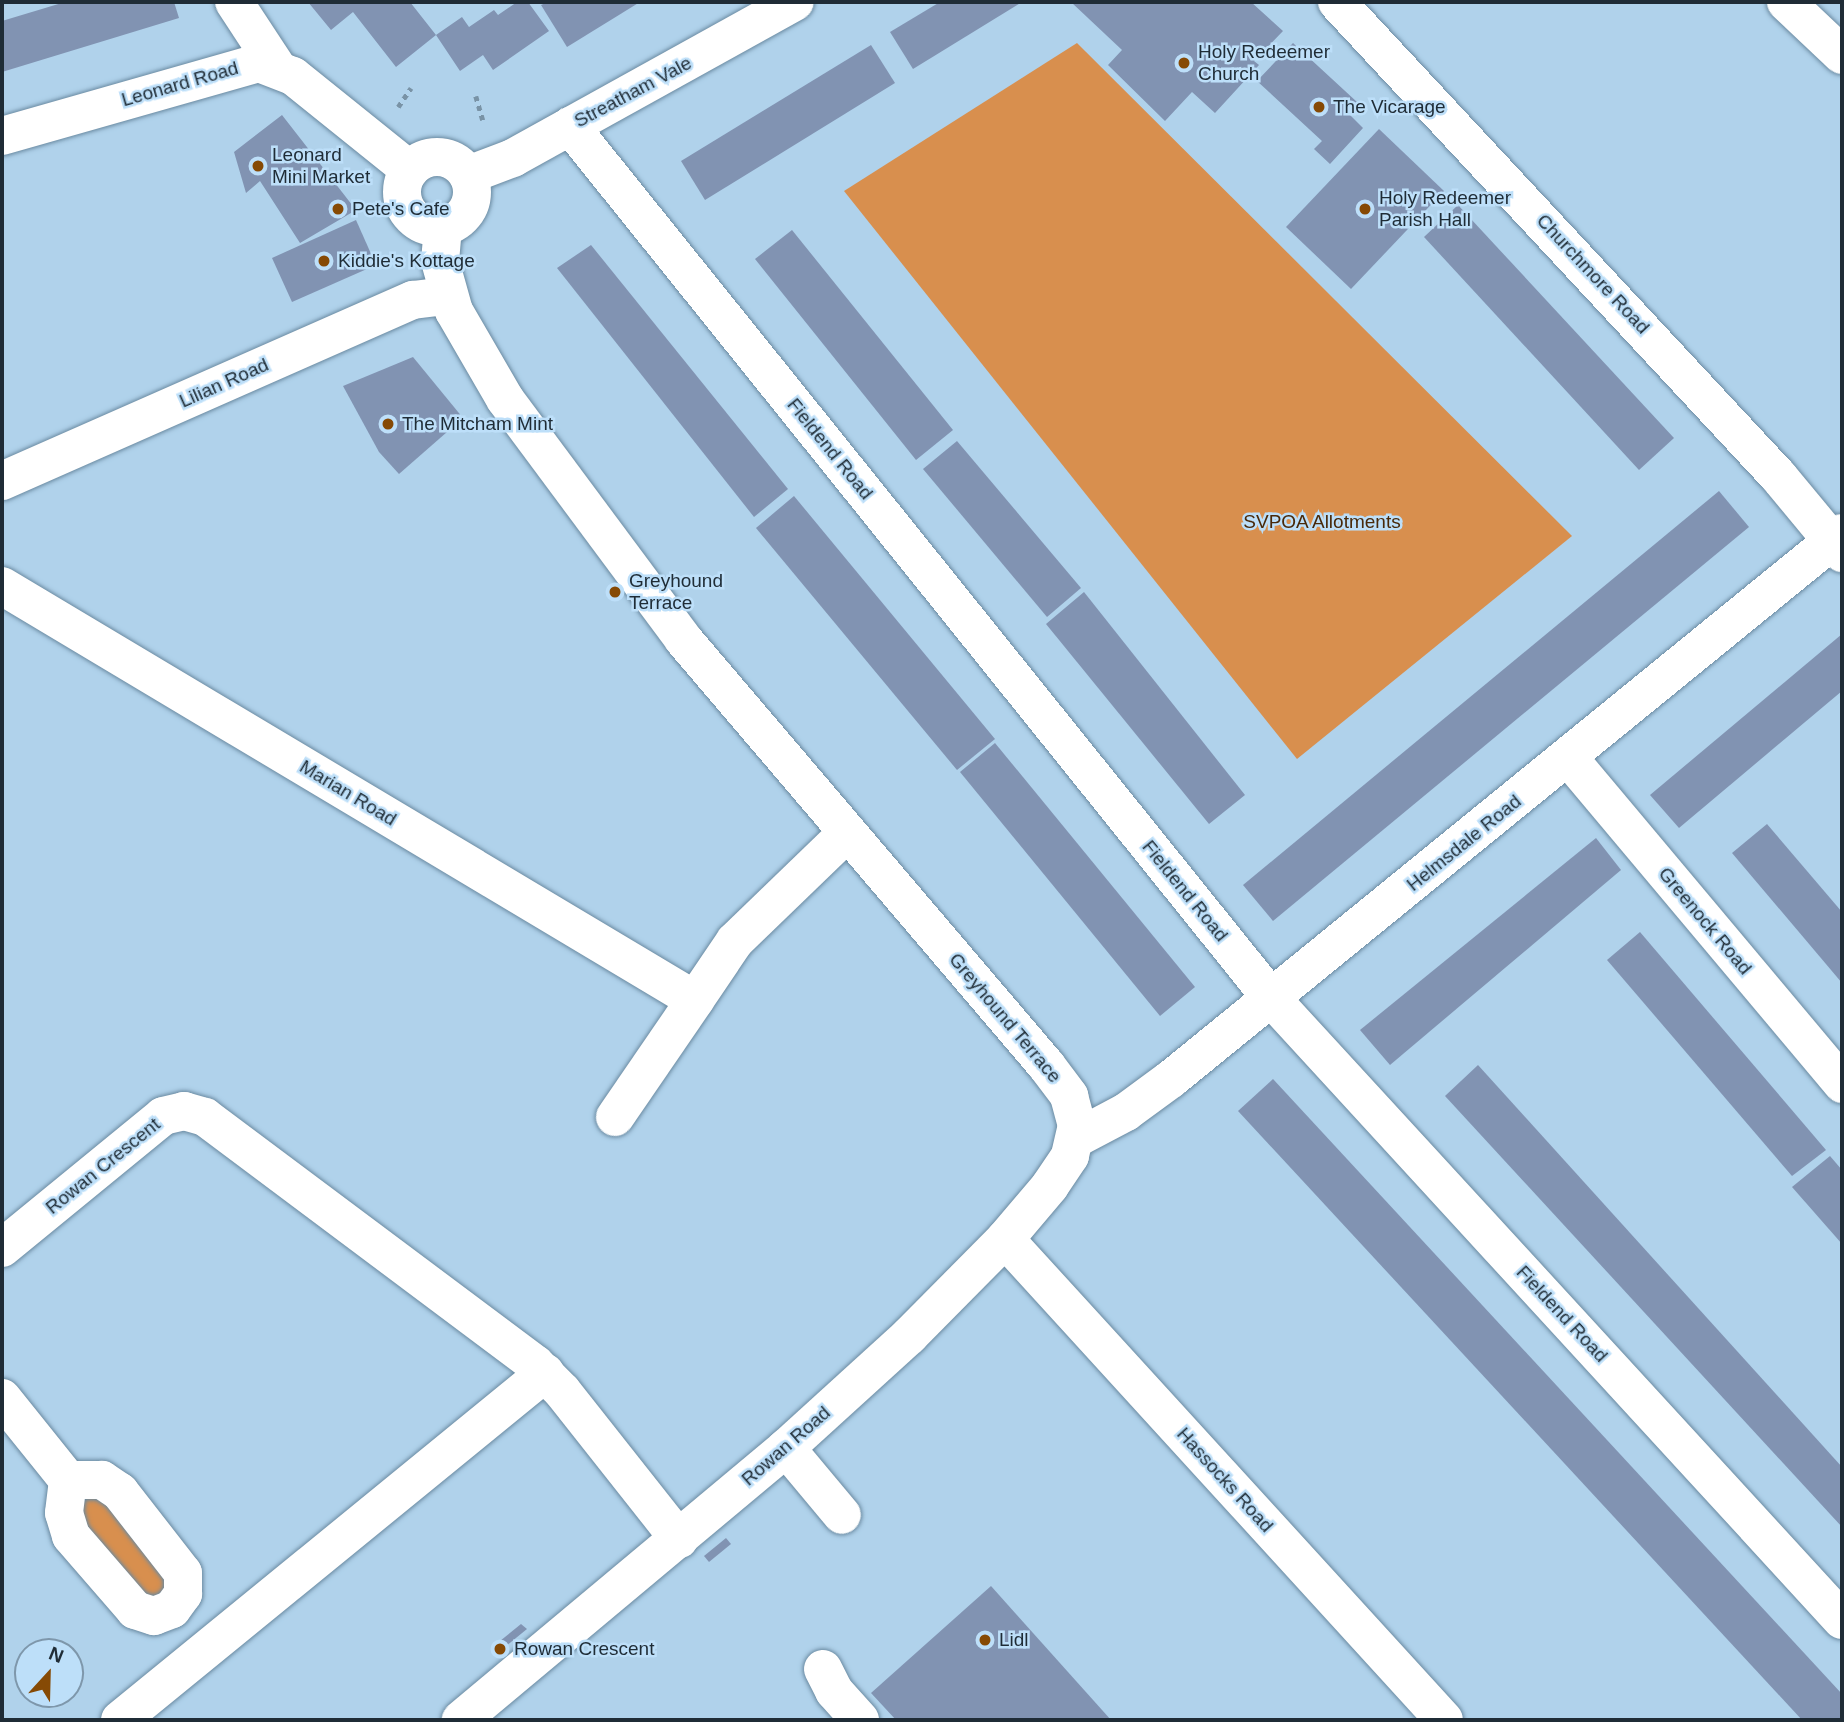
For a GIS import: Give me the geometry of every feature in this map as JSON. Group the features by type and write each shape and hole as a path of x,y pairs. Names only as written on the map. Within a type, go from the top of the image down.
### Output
{"street":[{"path":"234,2 276,66 410,170"},
{"name":"Streatham Vale","path":"468,175 508,161 794,2"},
{"name":"Churchmore Road","path":"1337,2 1839,542"},
{"path":"1786,2 1842,55"},
{"name":"Leonard Road","path":"2,136 237,66 276,66"},
{"name":"Fieldend Road","path":"570,126 1272,999 1842,1620"},
{"path":"434,157 459,165 468,175 472,188 466,213 443,227 422,224 407,210 402,189 410,170 434,157"},
{"name":"Greyhound Terrace","path":"443,227 440,261 449,296 482,367 618,554 716,680 1061,1083 1075,1108 1075,1139"},
{"name":"Lilian Road","path":"2,481 413,300 449,296"},
{"name":"Helmsdale Road","path":"1075,1139 1126,1112 1272,999 1568,757 1839,542"},
{"name":"Marian Road","path":"2,586 695,1000"},
{"name":"Greenock Road","path":"1568,757 1842,1084"},
{"path":"615,1117 734,941 847,833"},
{"name":"Rowan Crescent","path":"2,1248 152,1124 173,1112 195,1113 235,1136 545,1373 678,1539"},
{"name":"Rowan Road","path":"461,1720 786,1448 909,1336 1005,1238 1065,1165 1075,1139"},
{"name":"Hassocks Road","path":"1005,1238 1444,1720"},
{"path":"120,1720 545,1373"},
{"path":"2,1398 68,1480 64,1513 71,1536 135,1610 154,1616 172,1609 183,1594 183,1573 120,1492 102,1480 68,1480"},
{"path":"786,1448 842,1515"},
{"path":"172,1609 208,1648"},
{"path":"823,1669 834,1691 860,1720"}],"path":[{"path":"398,107 411,88"},
{"path":"476,96 483,120"}],"green space":[{"name":"SVPOA Allotments","path":"1077,43 1572,536 1297,759 844,191"},
{"path":"97,1494 164,1568 167,1589 147,1601 80,1527 78,1502"}],"building":[{"path":"65,2 174,2 179,18 2,72 2,21"},
{"path":"308,2 410,2 436,35 396,67 353,12 331,30"},
{"path":"517,2 528,2 549,31 493,70 483,55 460,71 436,35 462,17 469,27 494,10 498,15"},
{"path":"548,2 640,2 567,47 541,5"},
{"path":"940,2 1022,2 913,69 890,32"},
{"name":"Holy Redeemer Church","path":"1071,2 1251,2 1283,31 1254,61 1259,65 1215,113 1192,92 1165,121 1108,65 1122,50"},
{"name":"The Vicarage","path":"1293,43 1357,102 1347,112 1363,128 1330,164 1314,149 1322,141 1257,81"},
{"path":"871,45 895,83 705,200 681,161"},
{"path":"282,115 356,210 300,243 260,181 246,193 234,152"},
{"name":"Holy Redeemer Parish Hall","path":"1379,129 1444,191 1351,289 1286,227"},
{"path":"1458,205 1674,438 1639,470 1424,237"},
{"name":"Kiddie's Kottage","path":"356,220 376,265 292,302 272,258"},
{"path":"792,230 953,430 916,460 755,259"},
{"path":"591,245 788,489 754,517 557,268"},
{"name":"The Mitcham Mint","path":"413,357 463,418 399,474 379,452 343,386"},
{"path":"957,441 1081,588 1047,617 923,469"},
{"path":"1719,491 1749,527 1273,921 1243,885"},
{"path":"794,496 995,739 957,770 756,528"},
{"path":"1084,592 1245,795 1209,824 1046,624"},
{"path":"1842,634 1842,691 1679,828 1650,795"},
{"path":"995,743 1195,987 1160,1016 960,772"},
{"path":"1767,824 1842,912 1842,983 1732,853"},
{"path":"1596,838 1621,870 1390,1065 1360,1030"},
{"path":"1640,932 1826,1150 1792,1176 1607,960"},
{"path":"1478,1065 1842,1467 1842,1527 1445,1096"},
{"path":"1273,1079 1842,1694 1842,1720 1802,1720 1238,1111"},
{"path":"1830,1156 1842,1170 1842,1244 1792,1187"},
{"path":"726,1538 731,1544 709,1562 704,1556"},
{"name":"Lidl","path":"991,1586 1111,1720 896,1720 871,1693"},
{"path":"521,1624 527,1629 506,1646 500,1641"}],"place":[{"name":"Holy Redeemer Church","path":"1184,63"},
{"name":"The Vicarage","path":"1319,107"},
{"name":"Leonard Mini Market","path":"258,166"},
{"name":"Pete's Cafe","path":"338,209"},
{"name":"Holy Redeemer Parish Hall","path":"1365,209"},
{"name":"Kiddie's Kottage","path":"324,261"},
{"name":"The Mitcham Mint","path":"388,424"},
{"name":"Greyhound Terrace","path":"615,592"},
{"name":"Lidl","path":"985,1640"},
{"name":"Rowan Crescent","path":"500,1649"}]}
